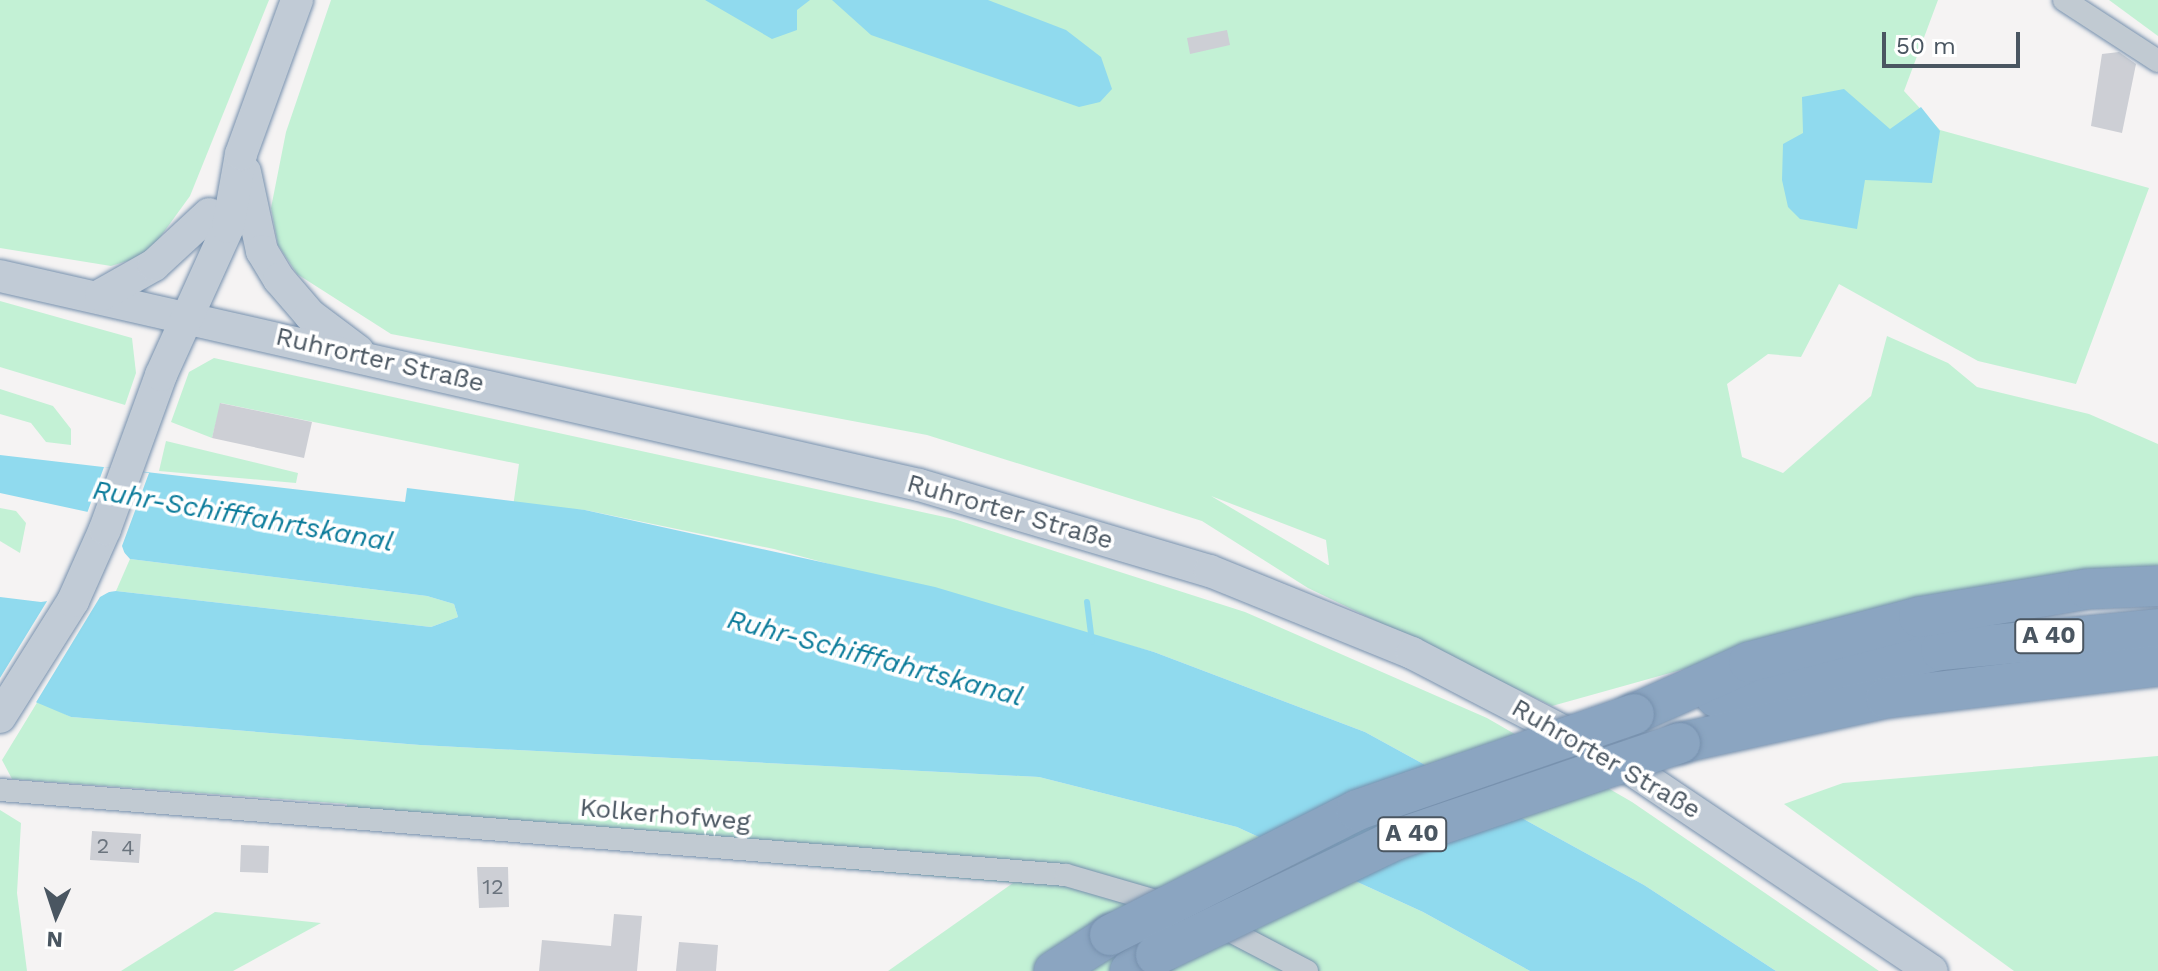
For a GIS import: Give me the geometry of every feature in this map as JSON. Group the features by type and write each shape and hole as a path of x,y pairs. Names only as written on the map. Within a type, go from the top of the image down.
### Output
{"highway":[{"path":"1634,714 1749,662 1919,617 2088,589 2158,586"},
{"name":"A 40","path":"1054,971 1110,935 1357,810 1634,714 1941,650 2158,629"},
{"name":"A 40","path":"1143,963 1395,840 1680,743 1886,698 2147,672"}],"main road":[{"path":"186,316 209,214 241,154 297,0"},
{"path":"0,717 73,601 186,316 228,227 241,154"},
{"path":"241,154 262,251 279,279 310,315 371,359"},
{"path":"101,295 154,265 209,214"},
{"name":"Ruhrorter Straße","path":"0,276 101,295 1026,513 1298,605 1412,653 1613,757 1932,971"}],"street":[{"path":"2064,0 2158,61"},
{"name":"Kolkerhofweg","path":"0,790 1066,875 1197,913 1307,971"}],"green space":[{"path":"0,0 269,0 190,196 153,247 134,259 111,266 0,248"},
{"path":"331,0 1938,0 1904,91 1940,130 2149,188 2076,384 1978,361 1839,284 1801,357 1768,354 1727,384 1742,457 1783,473 1871,396 1887,336 1948,363 1977,387 2089,414 2158,444 2158,574 1931,600 1552,706 1308,588 1202,521 927,435 391,334 297,274 278,245 271,208 286,132","holes":["1211,496 1326,540 1329,565"]},
{"path":"2109,0 2158,0 2158,36"},
{"path":"0,301 132,338 136,373 125,405 0,367"},
{"path":"214,358 954,519 1245,612 1487,718 1632,802 1879,971 1776,971 1644,885 1365,732 1154,652 774,549 585,510 513,507 519,464 221,403 212,438 171,422 189,372"},
{"path":"0,389 53,406 71,429 71,445 46,442 31,423 0,414"},
{"path":"166,441 298,473 296,483 159,471"},
{"path":"0,508 16,511 26,523 20,553 0,541"},
{"path":"130,559 427,596 454,604 458,617 431,627 116,591"},
{"path":"38,701 71,717 420,745 1039,777 1237,827 1423,912 1530,971 888,971 1013,883 346,827 347,804 12,779 2,760"},
{"path":"2158,756 2158,971 2014,971 1784,804 1843,783"},
{"path":"0,810 21,823 17,893 27,971 0,971"},
{"path":"215,912 321,923 233,971 121,971"}],"water":[{"path":"705,0 810,0 797,10 797,30 772,39"},
{"path":"832,0 988,0 1066,30 1101,57 1112,89 1100,102 1079,107 871,35"},
{"path":"1844,89 1890,129 1921,107 1940,131 1932,183 1865,180 1857,229 1800,219 1788,207 1782,180 1783,144 1803,133 1802,97"},
{"name":"Ruhr-Schifffahrtskanal","path":"0,455 405,502 407,488 585,510 935,587 1154,652 1365,732 1644,885 1776,971 1530,971 1423,912 1237,827 1039,777 420,745 71,717 0,687 0,597 41,602 116,591 431,627 458,617 454,604 427,596 130,559 88,512 0,493"}],"pier":[{"path":"104,467 149,473 122,546 128,563 86,516"},
{"path":"118,587 100,597 35,704 0,691 0,678 49,598"}],"building":[{"path":"1227,30 1230,45 1190,54 1187,38"},
{"path":"2119,52 2136,64 2122,133 2091,126 2102,54"},
{"path":"220,403 312,422 304,458 212,438"},
{"path":"92,831 141,834 139,863 90,860"},
{"path":"241,845 269,846 268,873 240,872"},
{"path":"477,867 508,867 509,907 479,908"},
{"path":"614,914 642,916 637,971 539,971 542,940 611,946"},
{"path":"679,942 718,945 716,971 676,971"}],"waterway":[{"path":"1087,602 1092,642"}]}
